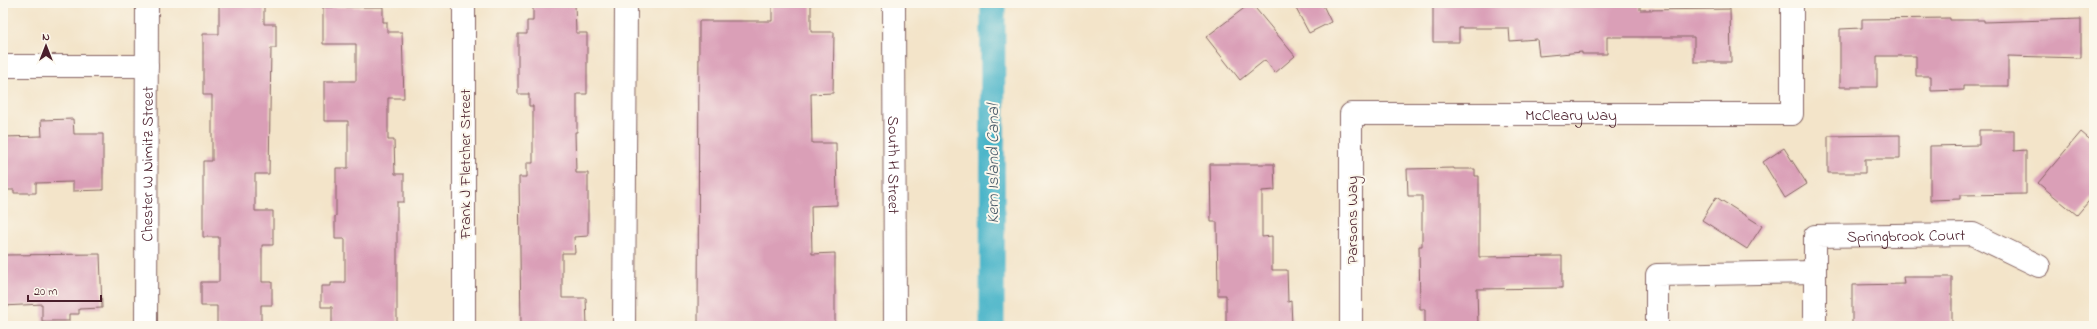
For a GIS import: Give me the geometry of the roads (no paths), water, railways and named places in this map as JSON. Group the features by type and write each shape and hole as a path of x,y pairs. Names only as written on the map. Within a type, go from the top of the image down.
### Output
{"street":[{"name":"Chester W Nimitz Street","path":"146,326 147,3"},
{"name":"Frank J Fletcher Street","path":"464,3 464,326"},
{"path":"624,326 626,3"},
{"name":"South H Street","path":"894,3 895,326"},
{"name":"McCleary Way","path":"1351,114 1792,114 1792,3"},
{"path":"3,66 147,66"},
{"name":"Parsons Way","path":"1351,114 1351,326"},
{"name":"Springbrook Court","path":"1815,272 1815,236 1973,234 2038,266"},
{"path":"1657,326 1657,275 1815,272 1815,326"}],"waterway":[{"name":"Kern Island Canal","path":"992,326 993,3"}]}
